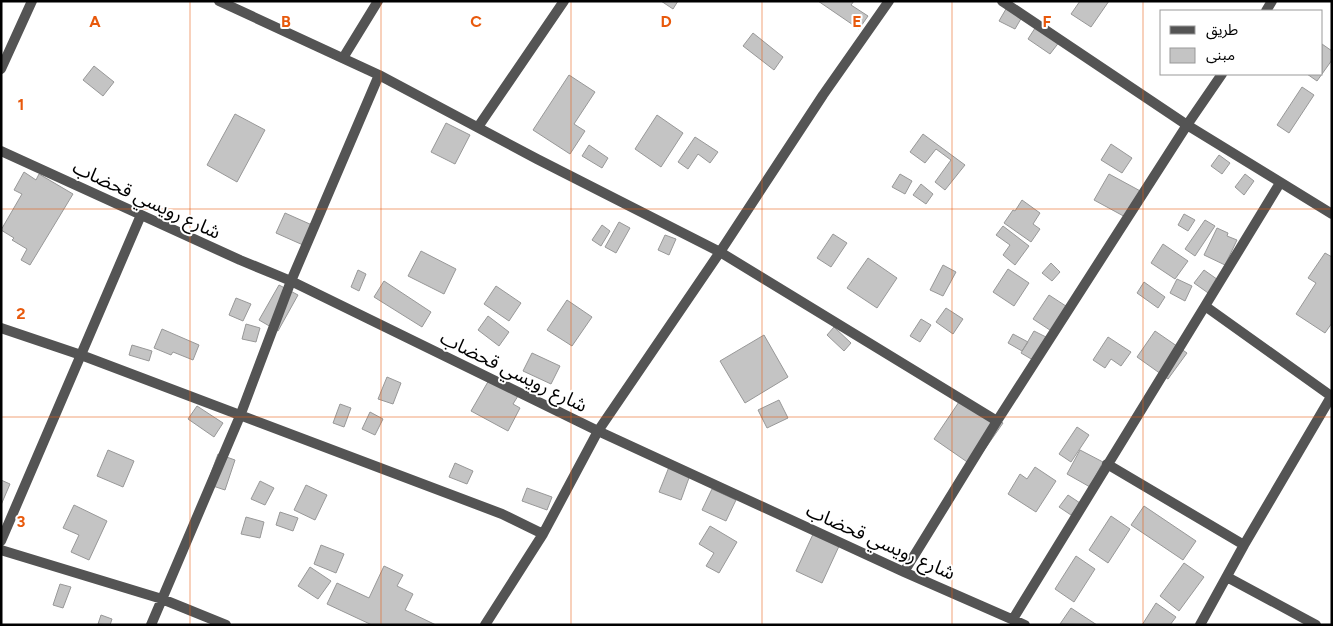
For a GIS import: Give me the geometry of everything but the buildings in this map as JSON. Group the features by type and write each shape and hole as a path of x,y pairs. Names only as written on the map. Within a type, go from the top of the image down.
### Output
{"street":[{"path":"1,69 32,1"},
{"path":"219,1 379,75 720,252 997,421"},
{"path":"342,58 378,1"},
{"path":"478,127 564,1"},
{"path":"485,625 543,534 598,431 720,252 823,95 889,1"},
{"path":"1002,1 1187,125 1332,214"},
{"path":"151,625 240,416 291,281 379,75"},
{"path":"904,572 997,421 1187,125 1221,75"},
{"name":"شارع رويسي قحضاب","path":"1,151 240,260 291,281 598,431 904,572 1025,625"},
{"path":"1013,619 1280,183"},
{"path":"1,541 141,215"},
{"path":"1200,625 1244,545 1332,395 1205,306"},
{"path":"1,328 81,356 502,514 543,534"},
{"path":"1107,464 1244,545"},
{"path":"1,550 162,599 226,625"},
{"path":"1227,577 1316,625"}]}
